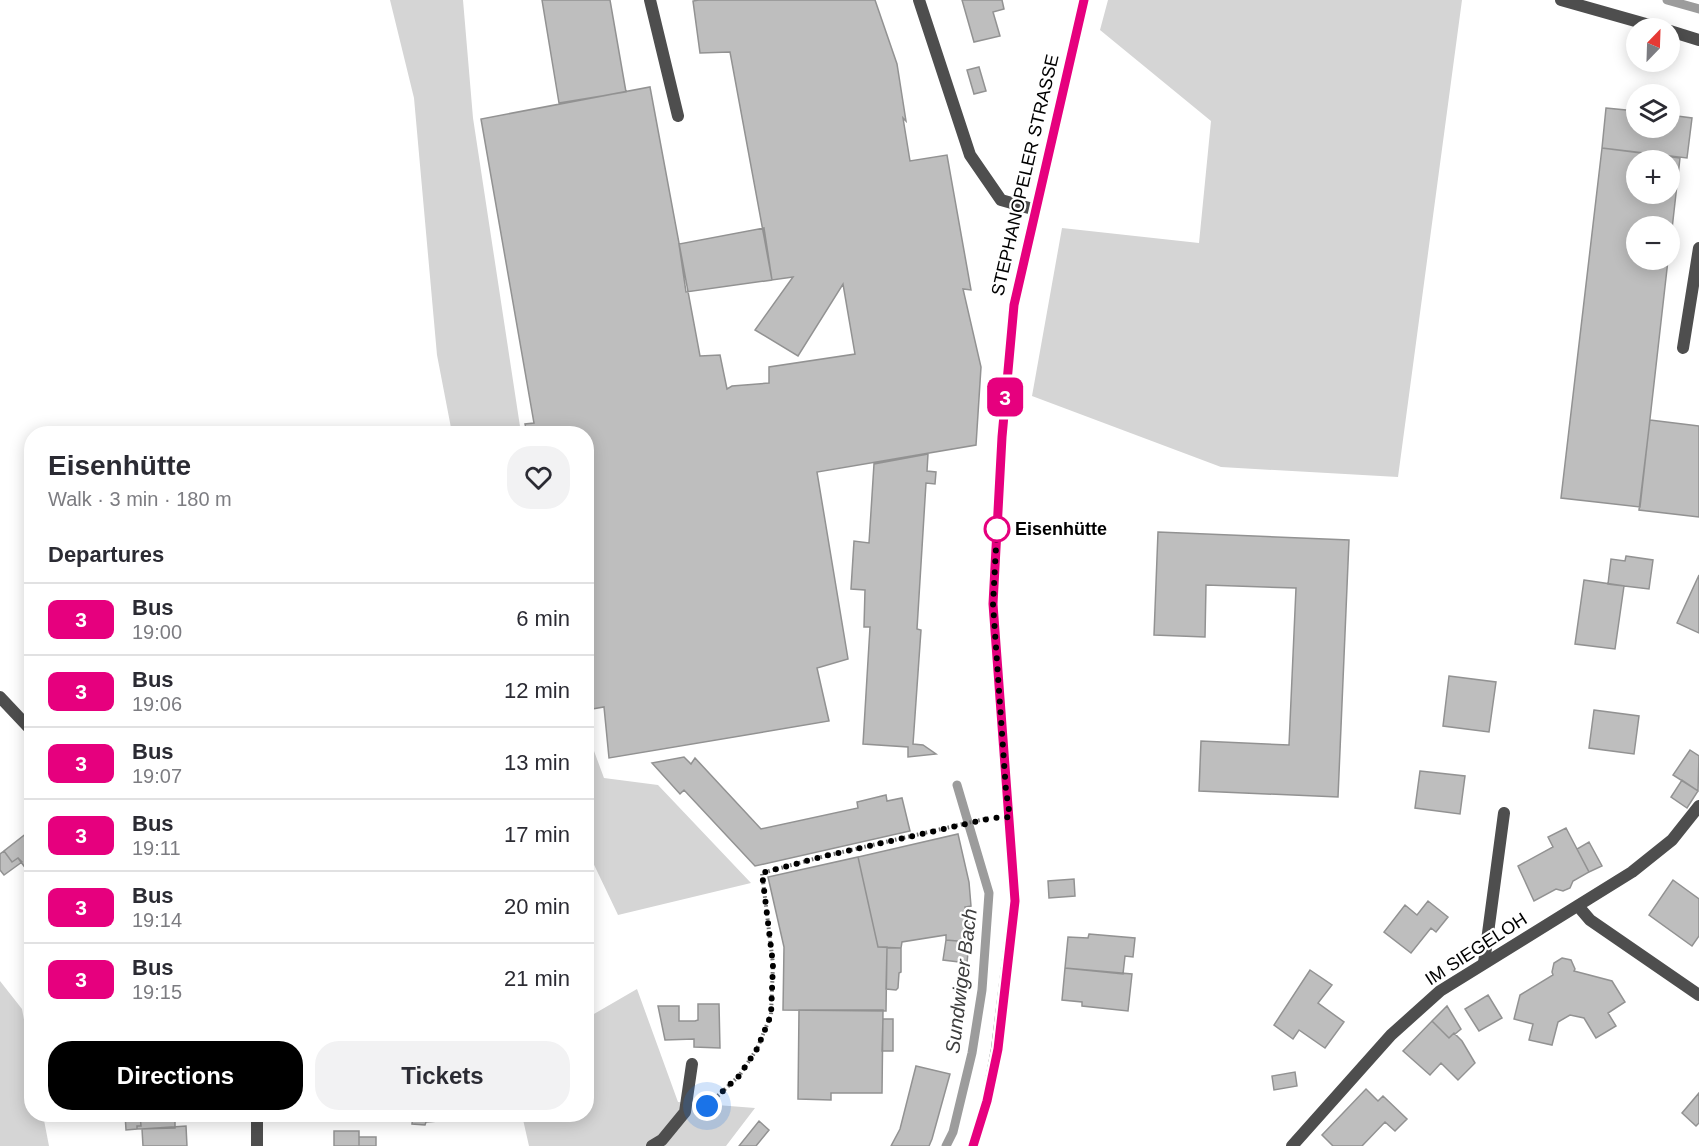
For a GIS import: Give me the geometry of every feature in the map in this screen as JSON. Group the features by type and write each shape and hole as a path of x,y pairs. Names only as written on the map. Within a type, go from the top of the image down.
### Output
{"street":[{"path":"650,0 678,116"},
{"path":"919,0 970,155 1000,200 1035,210"},
{"name":"STEPHANOPELER STRASSE","path":"973,1146 987,1101 998,1049 1015,901 993,604 1009,346 1014,305 1084,0"},
{"path":"1561,0 1626,18"},
{"path":"1680,34 1699,40"},
{"path":"1683,348 1699,249"},
{"path":"0,697 24,722"},
{"name":"IM SIEGELOH","path":"1292,1146 1391,1035 1440,991 1632,872 1672,840 1699,806"},
{"path":"1485,963 1504,813"},
{"path":"1578,906 1590,920 1699,995"},
{"path":"652,1146 662,1140 686,1112 692,1064"},
{"path":"257,1122 257,1146"}],"path":[{"path":"707,1106 739,1076 757,1049 771,1015 773,964 762,873 825,856 992,818 1010,817"}],"shaded area":[{"path":"390,0 463,0 473,118 520,426 451,426 437,355 414,98"},
{"path":"1108,0 1462,0 1398,477 1221,467 1032,396 1062,228 1199,243 1211,121 1100,30"},
{"path":"594,751 604,778 658,785 751,883 618,915 594,865"},
{"path":"0,981 22,1009 24,1020 24,1122 44,1122 49,1146 0,1146"},
{"path":"637,989 678,1102 755,1108 726,1146 529,1146 524,1122 594,1122 594,1014"}],"building":[{"path":"542,0 610,0 626,92 559,103"},
{"path":"875,0 897,64 910,161 947,155 971,290 963,289 981,367 976,445 817,472 848,659 817,668 829,721 609,758 604,707 594,709 594,426 525,426 525,424 534,423 481,119 650,87 700,356 720,355 727,389 732,386 769,383 769,367 855,354 843,284 798,356 755,330 793,277 772,280 730,52 700,53 693,1"},
{"path":"962,0 1002,0 1004,9 993,12 1000,36 974,42"},
{"path":"979,67 986,91 974,94 967,70"},
{"path":"1606,108 1626,110 1626,138 1680,138 1680,116 1692,118 1687,158 1680,157 1680,150 1626,151 1602,148"},
{"path":"1602,148 1626,151 1626,204 1675,204 1673,216 1626,216 1626,270 1667,270 1640,507 1561,498"},
{"path":"764,228 772,280 686,292 679,244"},
{"path":"1650,420 1699,426 1699,517 1639,510"},
{"path":"928,454 927,471 936,472 935,484 926,483 917,629 921,630 913,744 923,745 936,754 908,757 908,747 863,744 870,627 864,627 865,590 851,589 854,541 869,543 874,464"},
{"path":"1158,532 1349,540 1338,797 1199,791 1201,741 1289,745 1296,588 1206,585 1205,637 1154,635"},
{"path":"1626,556 1653,560 1649,589 1608,584 1611,559 1625,561"},
{"path":"1699,575 1699,633 1677,623"},
{"path":"1584,580 1624,586 1615,649 1575,644"},
{"path":"1449,676 1496,682 1489,732 1443,726"},
{"path":"1594,710 1639,716 1634,754 1589,748"},
{"path":"1690,750 1699,756 1698,791 1673,775"},
{"path":"684,757 691,764 695,758 761,829 858,808 857,802 886,795 887,801 902,798 910,831 755,866 684,790 680,794 652,763"},
{"path":"1420,771 1465,776 1460,814 1415,808"},
{"path":"1682,780 1698,791 1687,808 1671,797"},
{"path":"1566,828 1589,872 1573,881 1570,888 1563,891 1556,889 1534,901 1518,866 1553,847 1548,837"},
{"path":"958,834 969,882 971,906 965,907 971,932 969,942 946,940 946,935 902,942 901,948 878,947 858,857"},
{"path":"24,835 24,866 18,858 12,862 4,851"},
{"path":"1589,842 1602,866 1589,872 1577,849"},
{"path":"4,851 12,862 18,858 22,862 4,875 0,870 0,854"},
{"path":"858,857 878,947 887,947 886,1011 783,1010 784,947 768,877"},
{"path":"1074,879 1075,896 1049,898 1048,881"},
{"path":"1673,880 1699,899 1699,936 1692,946 1649,915"},
{"path":"1428,901 1448,917 1436,932 1431,928 1411,953 1384,932 1405,905 1417,915"},
{"path":"1089,934 1135,938 1133,957 1125,956 1123,974 1065,968 1068,937 1088,938"},
{"path":"946,940 969,942 967,963 943,960"},
{"path":"887,948 901,948 901,972 896,990 886,989"},
{"path":"1562,958 1571,960 1574,971 1612,981 1625,1002 1608,1013 1616,1026 1596,1038 1584,1018 1570,1015 1558,1022 1552,1045 1529,1040 1533,1024 1514,1019 1520,995 1553,975 1554,963"},
{"path":"1065,968 1132,974 1128,1011 1082,1006 1082,1002 1062,1000"},
{"path":"1310,970 1332,985 1318,1003 1344,1022 1325,1048 1299,1030 1293,1039 1274,1025"},
{"path":"1488,995 1502,1018 1479,1031 1465,1009"},
{"path":"698,1004 719,1004 720,1048 694,1047 694,1039 665,1040 658,1006 679,1006 679,1021 695,1021 698,1020"},
{"path":"1447,1006 1461,1029 1449,1038 1432,1021"},
{"path":"799,1010 883,1010 882,1093 831,1093 831,1100 798,1099"},
{"path":"883,1019 893,1019 893,1051 882,1051"},
{"path":"1432,1021 1449,1038 1454,1033 1462,1041 1475,1063 1458,1080 1441,1063 1430,1075 1403,1051"},
{"path":"916,1066 950,1074 932,1139 929,1146 891,1146 900,1129"},
{"path":"1295,1072 1297,1086 1274,1090 1272,1076"},
{"path":"1366,1089 1378,1101 1383,1096 1407,1119 1395,1131 1385,1122 1362,1146 1333,1146 1322,1135"},
{"path":"1699,1093 1699,1123 1696,1126 1682,1113"},
{"path":"759,1121 769,1130 756,1146 739,1146"},
{"path":"126,1122 141,1122 141,1126 137,1126 137,1129 126,1130"},
{"path":"141,1122 175,1122 175,1128 137,1129 137,1126 141,1126"},
{"path":"412,1122 426,1122 425,1125 412,1124"},
{"path":"186,1126 187,1146 143,1146 142,1129"},
{"path":"334,1131 359,1131 359,1146 334,1146"},
{"path":"359,1137 376,1137 376,1146 359,1146"}],"waterway":[{"path":"1667,0 1699,9"},
{"name":"Sundwiger Bach","path":"946,1146 953,1132 972,1053 982,990 989,893 957,785"}],"bus line":[{"name":"3","path":"973,1146 987,1101 998,1049 1015,901 993,604 1008,357 1014,305 1084,0"}],"place":[{"name":"Eisenhütte","path":"997,529"}],"route":[{"path":"707,1106 739,1076 757,1049 771,1015 773,964 762,873 928,832 992,818 1010,817 1006,791 993,604 997,529"}]}
